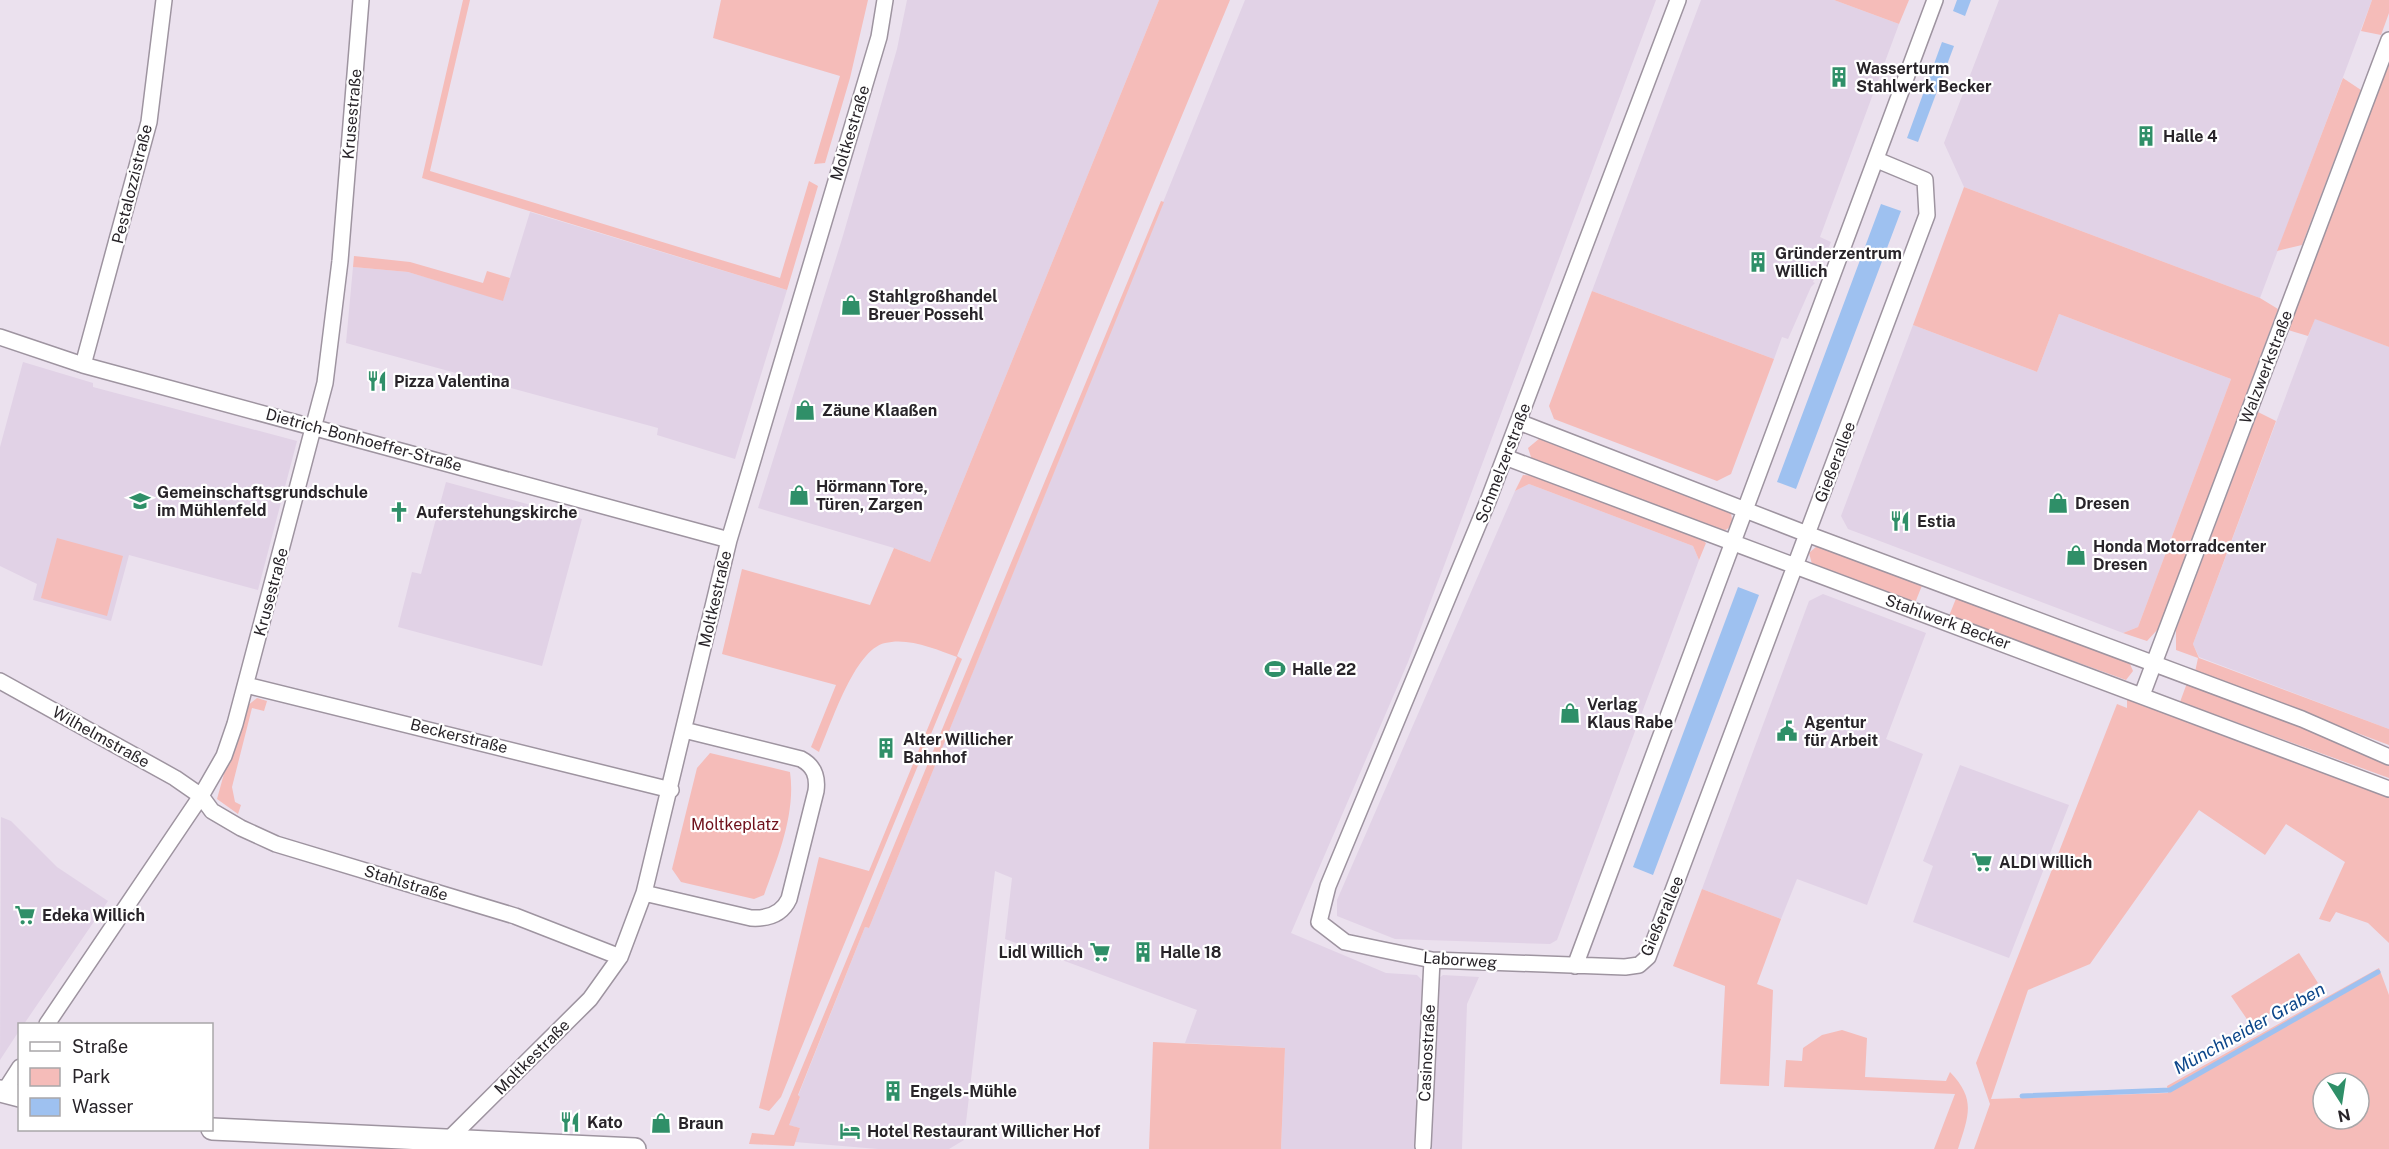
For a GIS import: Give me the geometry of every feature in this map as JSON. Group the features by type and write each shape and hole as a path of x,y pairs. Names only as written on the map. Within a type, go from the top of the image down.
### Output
{"street":[{"name":"Pestalozzistraße","path":"84,365 148,122 164,0"},
{"name":"Krusestraße","path":"48,1023 201,796 224,756 246,685 325,383 340,261 362,0"},
{"name":"Moltkestraße","path":"447,1141 590,999 620,957 644,893 671,790 729,540 879,37 885,0"},
{"name":"Schmelzerstraße","path":"1318,922 1328,886 1420,668 1519,423 1678,0"},
{"path":"1575,966 1731,542 1877,160 1935,0"},
{"name":"Walzwerkstraße","path":"2142,695 2389,40"},
{"name":"Gießerallee","path":"1575,966 1630,967 1643,963 1650,953 1808,534 1927,215 1925,180 1877,160"},
{"name":"Dietrich-Bonhoeffer-Straße","path":"0,337 84,365 729,540"},
{"name":"Stahlwerk Becker","path":"1519,423 1743,510 2302,718 2389,757"},
{"name":"Stahlwerk Becker","path":"1505,457 2389,789"},
{"name":"Wilhelmstraße","path":"0,681 175,778 201,796"},
{"name":"Beckerstraße","path":"246,685 671,790"},
{"path":"644,893 758,918 779,912 789,898 816,791 817,779 812,768 796,757 684,730"},
{"name":"Stahlstraße","path":"201,796 212,811 276,844 515,916 620,957"},
{"name":"Laborweg","path":"1318,922 1346,942 1432,960 1575,966"},
{"name":"Casinostraße","path":"1423,1146 1432,960"},
{"path":"8,1093 18,1071"},
{"path":"213,1129 360,1143 447,1141 635,1149"}],"shaded area":[{"path":"907,0 1159,0 930,562 894,548 758,508 842,239 897,49"},
{"path":"1245,0 1656,0 1408,662 1291,933 1386,973 1417,975 1422,980 1416,1149 1281,1149 1285,1048 1185,1043 1197,1010 1005,939 1012,878 995,871 964,1140 949,1149 878,1149 795,1142 800,1128 788,1125 800,1097 798,1096 865,927 869,928"},
{"path":"1701,0 1834,0 1899,24 1820,237 1831,242 1813,282 1815,283 1811,287 1788,339 1782,337 1774,359 1592,291"},
{"name":"Halle 4","path":"1999,0 2372,0 2260,298 1964,187 1944,143"},
{"path":"530,212 787,290 735,459 657,435 658,428 346,343 353,267 408,272 503,300"},
{"path":"2059,314 2231,379 2138,627 2123,633 1848,529 1841,516 1913,325 2037,372"},
{"path":"2315,318 2389,347 2389,729 2199,657 2193,644"},
{"name":"Gemeinschaftsgrundschule im Mühlenfeld","path":"23,362 93,383 93,387 297,441 258,590 129,555 111,621 33,600 37,584 0,566 0,447"},
{"path":"446,482 582,519 542,666 398,627 412,572 421,574"},
{"path":"1529,484 1693,546 1699,560 1557,940 1550,944 1395,939 1337,916 1337,900 1515,491"},
{"path":"1823,594 1926,633 1886,739 1923,754 1867,905 1797,879 1781,919 1702,889 1809,601"},
{"path":"1960,765 2069,805 2009,958 1913,922 1933,866 1923,861"},
{"path":"1,817 11,821 57,867 108,901 25,1023 18,1023 18,1033 0,1060"},
{"path":"1443,975 1479,977 1467,1004 1462,1149 1432,1149 1438,979"}],"green space":[{"path":"463,0 470,0 430,171 780,278 809,181 818,186 787,290 422,178"},
{"path":"721,0 868,0 850,78 825,163 814,164 840,76 713,38"},
{"path":"1159,0 1230,0 957,656 962,659 781,1097 769,1111 759,1108 819,857 869,871 957,657 922,645 903,642 885,643 874,649 863,659 854,673 819,752 811,747 836,685 722,654 742,569 870,605 894,548 930,562"},
{"path":"1834,0 1909,0 1899,24"},
{"path":"2372,0 2389,0 2389,13 2381,35 2361,31"},
{"path":"2389,62 2389,347 2315,319 2308,336 2288,330"},
{"path":"2343,78 2361,90 2302,245 2277,251"},
{"path":"1964,187 2260,298 2278,309 2159,628 2147,641 2123,633 2138,627 2231,379 2059,314 2037,372 1913,325"},
{"path":"1161,201 1164,202 869,928 865,927 798,1095 800,1097 789,1125 800,1128 794,1146 749,1144 752,1133 774,1135"},
{"path":"354,256 410,262 483,283 487,271 510,278 503,301 408,272 353,267"},
{"path":"1592,291 1774,359 1731,474 1717,481 1554,419 1549,406"},
{"path":"2258,412 2276,421 2193,644 2199,658 2389,729 2389,745 2195,672 2198,658 2176,650 2176,630"},
{"path":"1540,438 1719,507 1731,513 1733,525 1724,531 1711,527 1532,460 1528,448"},
{"path":"1523,475 1538,476 1693,533 1706,543 1699,560 1693,546 1529,484 1515,491"},
{"path":"57,538 123,556 107,616 41,598"},
{"path":"1817,546 1923,583 1915,603 1812,564 1809,553"},
{"path":"1957,596 2128,659 2133,671 2126,680 1949,616"},
{"path":"2187,683 2389,762 2389,778 2180,702"},
{"path":"257,698 267,701 264,711 252,708 232,787 235,802 241,805 238,814 217,799 225,770 239,738 247,706"},
{"path":"2127,699 2389,796 2389,943 2368,923 2336,912 2330,922 2319,919 2345,862 2286,824 2265,855 2199,810 2090,964 2028,990 1991,1099 2168,1093 2167,1086 2379,968 2389,995 2389,1149 1974,1149 1990,1104 1976,1063 2117,704 2127,708"},
{"name":"Moltkeplatz","path":"710,753 790,772 790,803 784,835 764,895 754,899 681,882 672,869 697,768"},
{"path":"1702,889 1781,919 1757,984 1773,990 1769,1086 1720,1084 1725,986 1673,966"},
{"path":"2299,953 2318,983 2251,1025 2231,996"},
{"path":"1842,1030 1867,1038 1865,1077 1946,1081 1950,1072 1964,1091 1968,1108 1958,1149 1934,1149 1955,1094 1784,1087 1786,1060 1802,1061 1803,1048 1822,1035"},
{"path":"1153,1042 1285,1048 1281,1149 1149,1149"}],"water":[{"path":"1957,0 1971,0 1965,16 1953,11"},
{"path":"1942,42 1954,46 1918,142 1907,138"},
{"path":"1881,204 1901,211 1796,489 1777,482"},
{"path":"1738,587 1759,595 1653,875 1633,867"}],"waterway":[{"name":"Münchheider Graben","path":"2022,1096 2170,1090 2378,972"}],"place":[{"name":"Wasserturm Stahlwerk Becker","path":"1839,77"},
{"name":"Halle 4","path":"2146,136"},
{"name":"Gründerzentrum Willich","path":"1758,262"},
{"name":"Stahlgroßhandel Breuer Possehl","path":"851,305"},
{"name":"Pizza Valentina","path":"377,381"},
{"name":"Zäune Klaaßen","path":"805,410"},
{"name":"Hörmann Tore, Türen, Zargen","path":"799,495"},
{"name":"Gemeinschaftsgrundschule im Mühlenfeld","path":"140,501"},
{"name":"Dresen","path":"2058,503"},
{"name":"Auferstehungskirche","path":"399,512"},
{"name":"Estia","path":"1900,521"},
{"name":"Honda Motorradcenter Dresen","path":"2076,555"},
{"name":"Halle 22","path":"1275,669"},
{"name":"Verlag Klaus Rabe","path":"1570,713"},
{"name":"Agentur für Arbeit","path":"1787,731"},
{"name":"Alter Willicher Bahnhof","path":"886,748"},
{"name":"ALDI Willich","path":"1982,862"},
{"name":"Edeka Willich","path":"25,915"},
{"name":"Lidl Willich","path":"1100,952"},
{"name":"Halle 18","path":"1143,952"},
{"name":"Engels-Mühle","path":"893,1091"},
{"name":"Kato","path":"570,1122"},
{"name":"Braun","path":"661,1123"},
{"name":"Hotel Restaurant Willicher Hof","path":"850,1131"}]}
